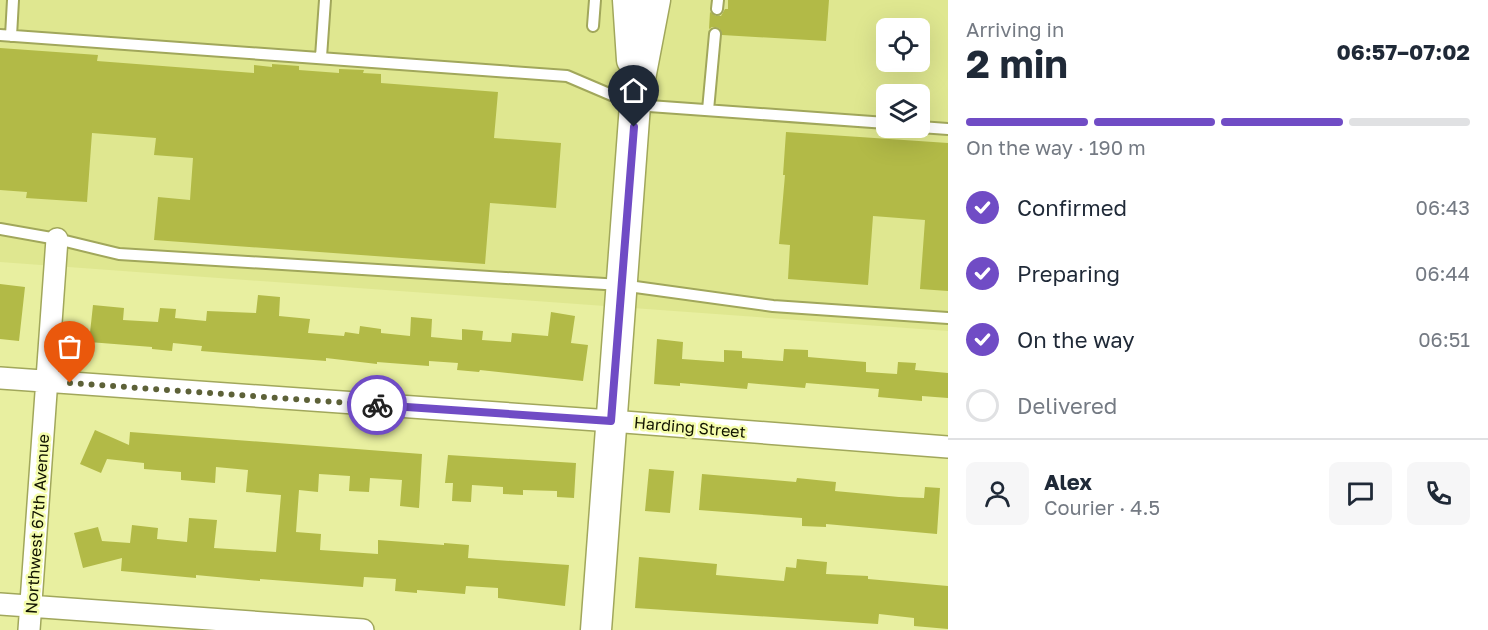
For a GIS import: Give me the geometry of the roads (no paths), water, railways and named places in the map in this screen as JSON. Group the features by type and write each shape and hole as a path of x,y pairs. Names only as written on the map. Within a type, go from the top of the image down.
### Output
{"street":[{"path":"628,0 635,105"},
{"path":"596,630 635,105 655,0"},
{"name":"Northwest 67th Avenue","path":"29,630 57,239"},
{"name":"Harding Street","path":"0,378 948,447"},
{"path":"0,604 363,630"}],"lane":[{"path":"13,0 5,35 567,76 635,105 876,122"},
{"path":"321,57 325,0"},
{"path":"593,26 595,0"},
{"path":"708,110 715,34"},
{"path":"930,128 948,129"},
{"path":"0,229 57,239 119,254 621,285 773,306 948,318"}]}
